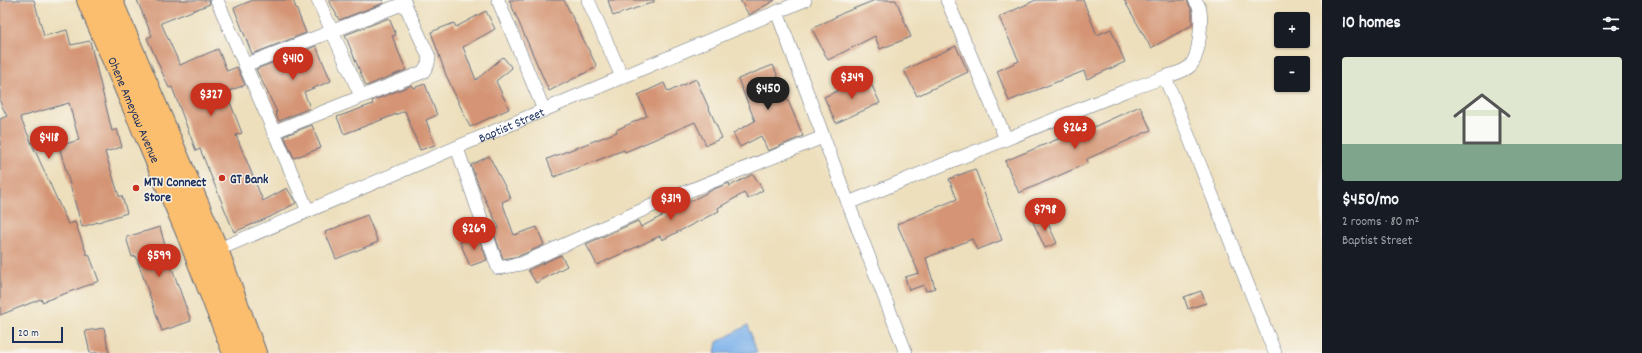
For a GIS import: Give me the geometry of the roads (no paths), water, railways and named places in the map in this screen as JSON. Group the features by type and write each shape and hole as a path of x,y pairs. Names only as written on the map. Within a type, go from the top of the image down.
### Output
{"highway":[{"name":"Ohene Ameyaw Avenue","path":"88,0 187,232 234,353"},
{"name":"Ohene Ameyaw Avenue","path":"111,0 217,250 255,353"}],"street":[{"path":"216,0 308,211"},
{"path":"318,0 361,96"},
{"path":"498,0 544,110"},
{"path":"588,0 622,77"},
{"name":"Baptist Street","path":"217,250 622,77 781,7 805,0"},
{"path":"947,0 1006,139"},
{"path":"848,203 1125,91 1183,71 1192,65 1198,48 1201,32 1200,10 1195,0"},
{"path":"244,65 404,1 429,58 428,64 423,72 273,132"},
{"path":"781,7 823,137 906,353"},
{"path":"1165,77 1275,353"},
{"path":"457,148 498,268 521,264 656,204 823,137"}],"water":[{"path":"748,325 757,353 715,353 717,342"}],"place":[{"name":"GT Bank","path":"222,178"},
{"name":"MTN Connect Store","path":"136,188"}]}
